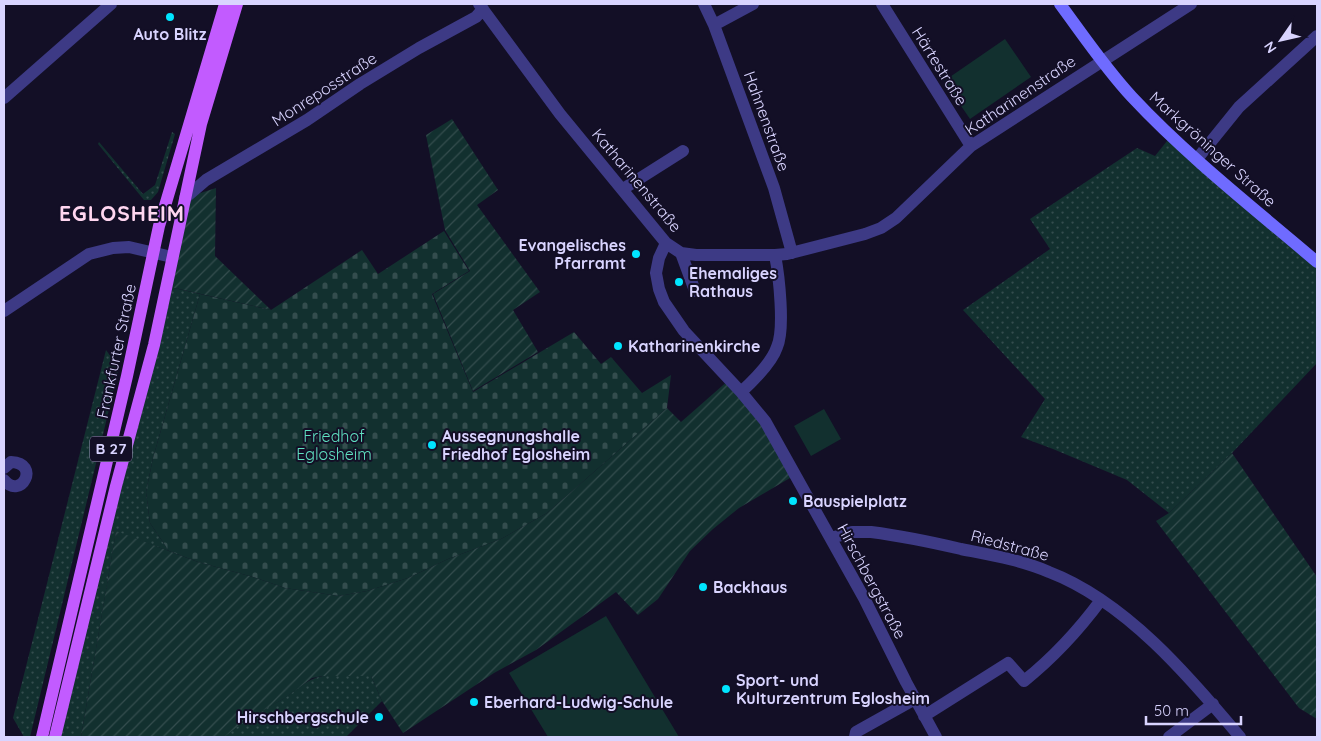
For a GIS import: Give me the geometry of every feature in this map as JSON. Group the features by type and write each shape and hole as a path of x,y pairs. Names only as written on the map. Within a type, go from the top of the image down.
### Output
{"main road":[{"name":"Frankfurter Straße","path":"42,737 121,404 159,226 225,4"},
{"name":"Frankfurter Straße","path":"55,737 116,486 154,345 201,124 237,4"},
{"name":"Markgröninger Straße","path":"1060,4 1102,61 1132,97 1171,136 1317,262"}],"street":[{"path":"4,98 111,4"},
{"name":"Hahnenstraße","path":"704,4 714,25 774,188 792,253"},
{"path":"714,25 753,4"},
{"name":"Härtestraße","path":"882,4 971,146"},
{"name":"Katharinenstraße","path":"481,7 560,114 666,243 681,253 696,255 775,256 865,234 881,228 896,218 971,146 1191,4"},
{"name":"Monreposstraße","path":"185,198 206,180 266,145 411,53 476,17 481,7"},
{"path":"1197,159 1239,107 1317,36"},
{"path":"623,189 682,151"},
{"name":"Hirschbergstraße","path":"666,243 659,258 656,273 664,302 684,331 741,392 765,421 864,598 936,737"},
{"path":"4,311 89,254 113,248 129,248 172,257"},
{"path":"681,253 695,291"},
{"path":"741,392 757,377 777,348 780,327 779,285 775,256"},
{"path":"4,468 11,462 18,462 26,471 26,478 23,484 17,486 10,486 4,480"},
{"name":"Riedstraße","path":"831,538 852,532 872,532 1015,560 1051,572 1084,588 1130,622 1156,646 1213,704 1240,737"},
{"path":"924,716 1008,663 1024,681 1046,664 1064,646 1101,600"},
{"path":"855,737 856,732 915,699"},
{"path":"1169,737 1213,704"}],"green space":[{"path":"1005,39 1031,77 970,119 944,81"},
{"path":"452,119 498,190 477,205 540,292 513,310 538,352 473,391 433,294 470,271 445,230 426,135"},
{"path":"172,132 175,134 158,192 151,200 144,200 98,144 99,142 143,194 155,185"},
{"path":"1171,136 1317,262 1317,363 1232,453 1169,513 1127,480 1021,437 1045,399 963,310 1050,249 1030,219 1137,148 1155,156"},
{"path":"216,188 215,256 271,310 166,286 185,198"},
{"name":"Friedhof Eglosheim","path":"444,231 469,271 432,294 473,392 574,332 601,364 611,357 642,393 671,375 667,408 547,513 501,539 448,559 408,578 367,591 339,596 285,588 198,562 169,551 150,523 146,492 153,458 200,294 271,310 362,250 378,274"},
{"path":"166,286 200,294 153,458 146,492 150,523 169,551 116,532 81,737 55,737"},
{"path":"106,350 119,368 30,737 24,737 13,718"},
{"path":"730,379 795,475 739,508 713,529 690,551 658,599 638,615 616,592 536,650 494,673 403,733 382,701 371,676 323,676 312,678 285,698 246,720 224,737 81,737 116,531 198,562 285,588 339,596 367,591 408,578 448,559 501,539 547,513 667,408 681,422"},
{"path":"824,409 841,439 811,456 794,426"},
{"path":"1232,453 1317,577 1317,719 1299,708 1156,521 1169,513"},
{"path":"606,616 679,737 548,737 509,673"},
{"path":"323,676 371,676 382,701 346,737 220,737 283,699 307,682"}],"place":[{"name":"Auto Blitz","path":"170,17"},
{"name":"Evangelisches Pfarramt","path":"636,254"},
{"name":"Ehemaliges Rathaus","path":"679,282"},
{"name":"Katharinenkirche","path":"618,346"},
{"name":"Aussegnungshalle Friedhof Eglosheim","path":"432,445"},
{"name":"Bauspielplatz","path":"793,501"},
{"name":"Backhaus","path":"703,587"},
{"name":"Sport- und Kulturzentrum Eglosheim","path":"726,689"},
{"name":"Eberhard-Ludwig-Schule","path":"474,702"},
{"name":"Hirschbergschule","path":"379,717"}],"district":[{"name":"EGLOSHEIM","path":"122,214"}]}
